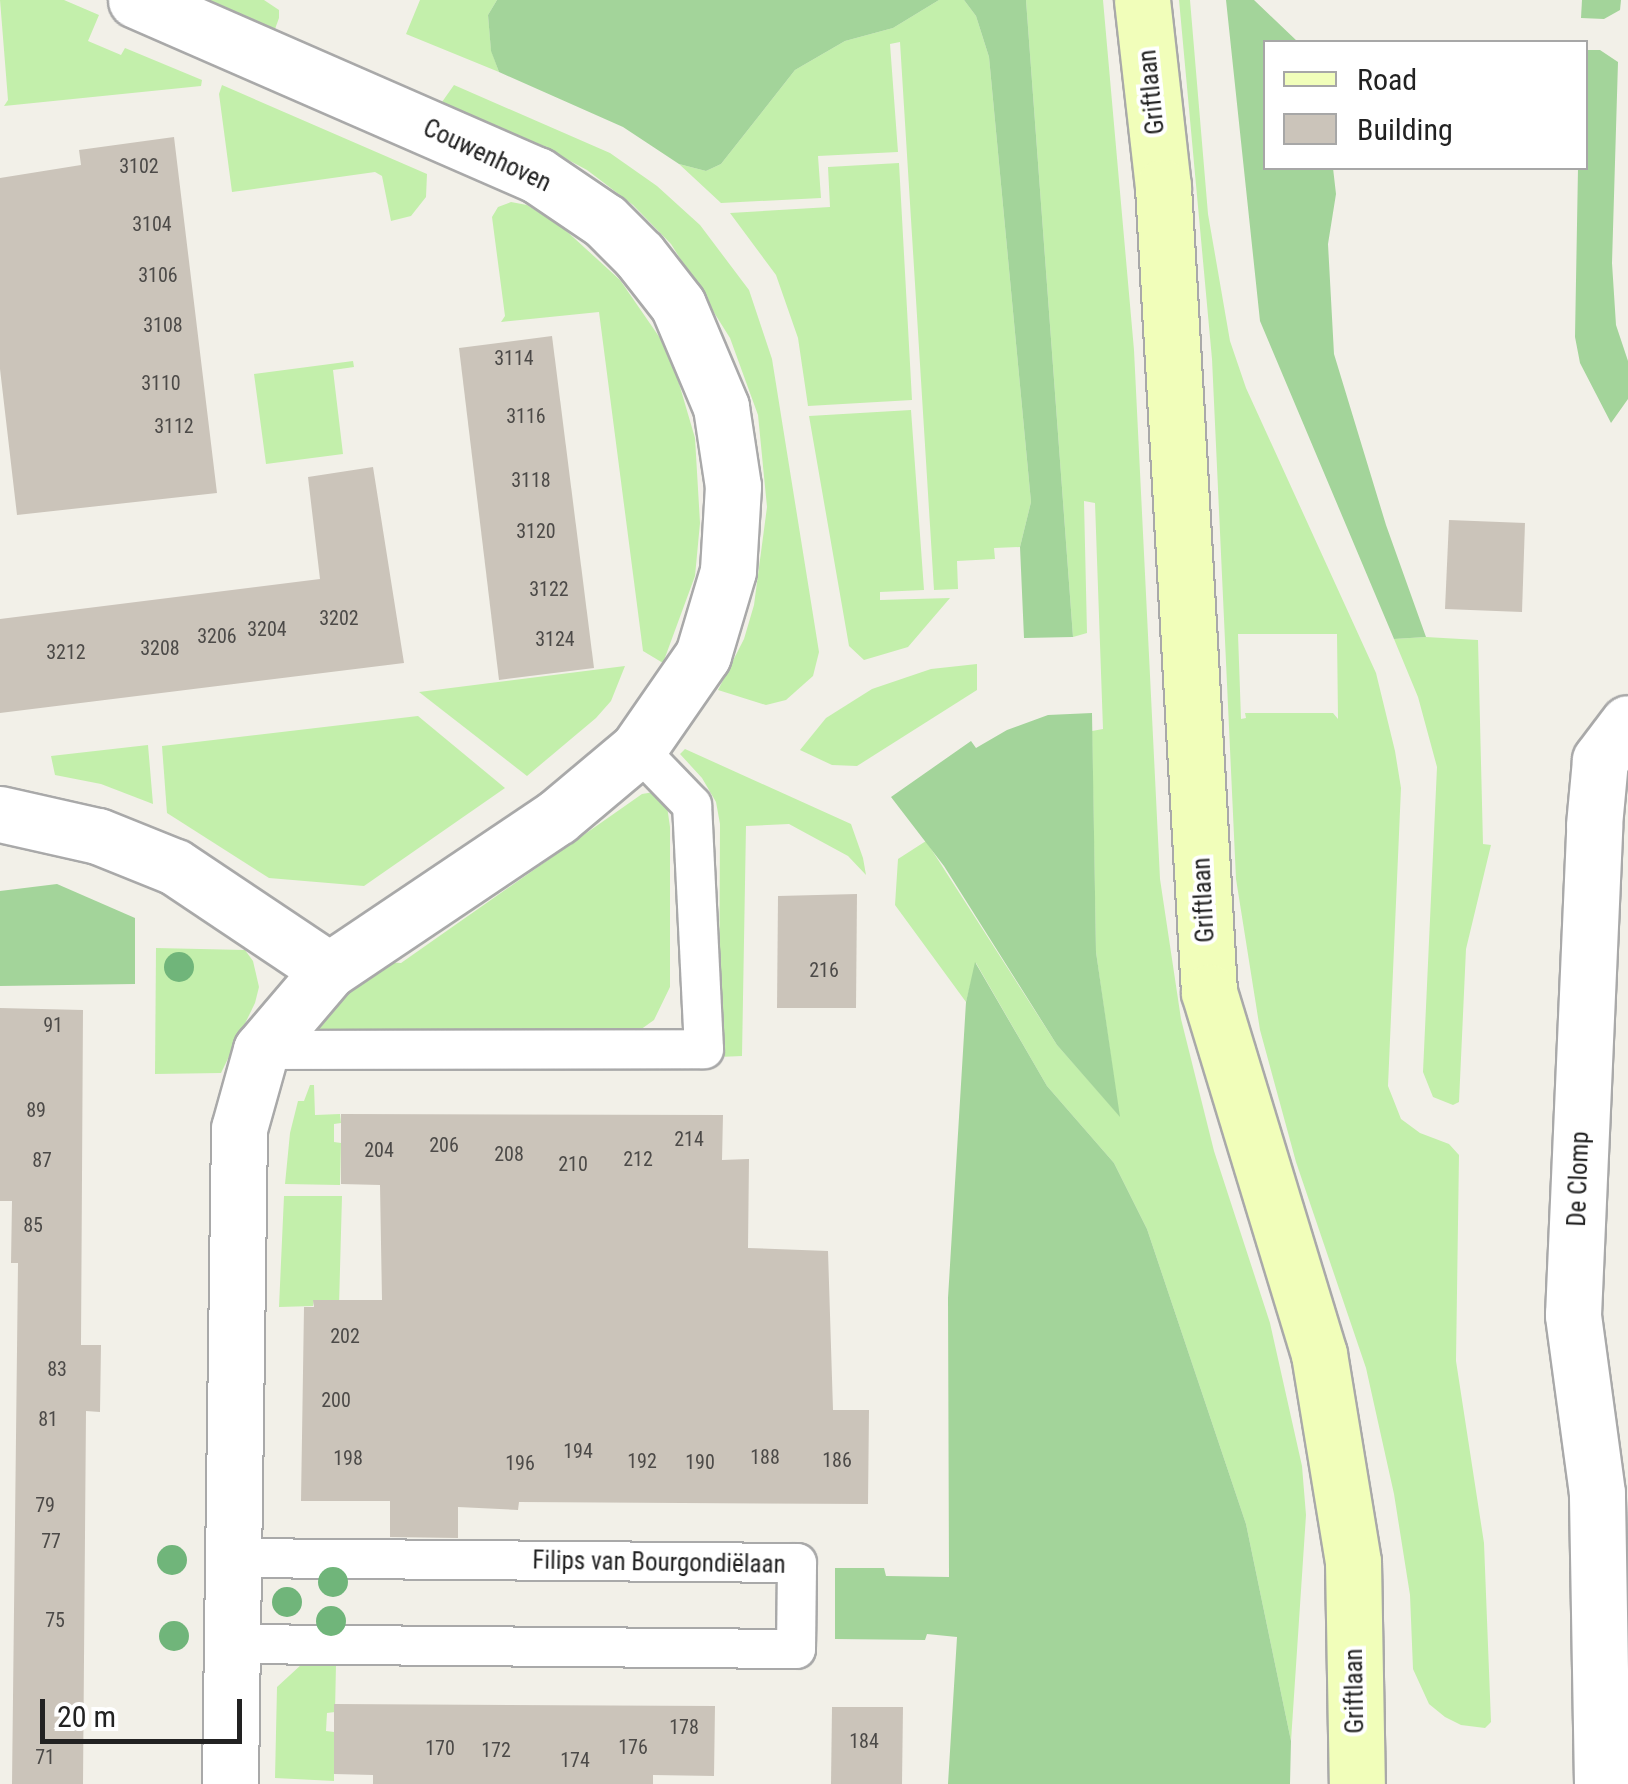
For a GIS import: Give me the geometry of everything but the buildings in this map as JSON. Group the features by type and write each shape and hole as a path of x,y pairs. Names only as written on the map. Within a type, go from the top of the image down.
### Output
{"street":[{"name":"Couwenhoven","path":"136,0 538,175 604,220 639,255 678,305 721,407 733,486 728,572 703,656 638,750 557,818 329,970"},
{"name":"Griftlaan","path":"1142,0 1162,186 1209,992 1319,1354 1352,1562 1357,1784"},
{"name":"De Clomp","path":"1602,1784 1616,1642 1574,1315 1594,825 1600,760 1628,723"},
{"path":"0,814 98,836 175,866 329,970 262,1050 239,1129 230,1784"}],"lane":[{"path":"262,1050 704,1050 692,805 638,750"},
{"name":"Filips van Bourgondiëlaan","path":"232,1644 796,1649 797,1580 797,1563 233,1558"}],"green space":[{"path":"0,0 64,0 99,15 88,41 121,55 125,48 202,80 201,86 4,106 8,100"},
{"path":"209,0 264,0 279,10 279,18 275,29"},
{"path":"420,0 497,0 488,15 491,50 499,72 406,34"},
{"path":"497,0 939,0 893,28 845,41 795,70 721,164 706,171 679,164 623,127 499,72 491,51 488,15"},
{"path":"939,0 964,0 976,16 989,57 1031,502 1020,547 994,548 995,559 957,561 958,589 934,590 900,42 890,44 898,152 818,156 821,198 721,203 679,164 706,171 721,164 795,70 845,41 893,28"},
{"path":"964,0 1026,0 1073,637 1024,638 1020,547 1031,502 989,57 976,16"},
{"path":"1026,0 1103,0 1134,350 1160,879 1181,1019 1214,1151 1270,1323 1302,1466 1306,1515 1291,1741 1246,1524 1147,1229 1114,1163 1047,1086 976,963 966,1002 895,905 898,859 926,841 1057,1045 1119,1115 1096,952 1092,731 1103,729 1095,503 1084,501 1087,633 1073,637"},
{"path":"1179,0 1190,0 1208,214 1230,341 1246,388 1376,673 1395,751 1401,788 1388,1086 1401,1119 1420,1133 1449,1144 1459,1155 1456,1361 1484,1543 1491,1722 1485,1728 1461,1725 1429,1704 1413,1669 1410,1595 1394,1494 1366,1368 1296,1162 1260,1030 1236,879 1212,359","holes":["1238,634 1337,634 1338,719 1333,713 1245,713 1246,718 1241,719"]},
{"path":"1226,0 1254,0 1296,40 1263,40 1263,170 1333,170 1336,194 1328,244 1334,354 1386,525 1426,637 1394,639 1260,321"},
{"path":"1582,0 1621,0 1620,10 1604,19 1581,18"},
{"path":"1588,50 1600,50 1618,62 1612,263 1616,325 1628,361 1628,399 1611,423 1580,363 1575,337 1578,170 1588,170"},
{"path":"222,85 427,174 426,197 411,216 391,221 382,176 375,172 232,192 219,94"},
{"path":"454,85 610,153 657,186 700,225 749,290 772,359 819,652 813,676 786,700 766,705 718,690 744,639 754,605 767,507 758,415 730,338 671,244 633,205 587,170 442,102"},
{"path":"899,163 912,400 808,406 798,338 776,275 730,213 830,207 828,167"},
{"path":"511,202 527,205 562,227 620,280 660,338 678,380 695,438 700,523 695,576 663,663 643,651 599,312 501,322 505,316 492,217 498,207"},
{"path":"353,361 354,367 333,370 343,454 266,464 254,374"},
{"path":"911,410 924,590 880,592 880,600 950,598 908,647 864,660 849,646 809,416"},
{"path":"1394,639 1478,640 1483,844 1491,845 1466,949 1459,1102 1453,1105 1433,1097 1423,1072 1437,767 1418,697"},
{"path":"977,664 977,690 857,766 832,765 800,750 826,718 872,689 931,669"},
{"path":"625,666 611,701 596,718 527,776 419,692"},
{"path":"1092,713 1096,952 1120,1117 1057,1045 944,866 891,797 971,741 976,748 1007,730 1048,715"},
{"path":"418,716 505,788 364,886 269,878 167,813 162,746"},
{"path":"148,745 153,804 101,784 55,775 51,756"},
{"path":"685,749 851,824 863,858 866,875 848,856 789,824 746,826 742,1056 719,1057 720,824 716,802 702,778 680,754"},
{"path":"654,792 667,806 670,827 670,987 654,1020 640,1030 623,1035 315,1029 313,1022 359,979 384,962 401,963 642,794"},
{"path":"57,884 135,918 135,984 0,986 0,891"},
{"path":"156,948 245,950 253,961 259,987 255,1003 221,1073 155,1074"},
{"path":"975,962 1047,1086 1114,1163 1147,1229 1246,1524 1291,1741 1290,1784 948,1784 957,1637 927,1634 925,1640 835,1639 835,1568 884,1568 886,1576 949,1577 948,1298 966,1002"},
{"path":"310,1085 314,1085 315,1115 340,1114 341,1123 334,1124 334,1142 341,1143 340,1185 285,1184 298,1101 304,1101"},
{"path":"284,1196 342,1196 339,1306 314,1300 313,1306 279,1307"},
{"path":"302,1664 336,1664 335,1712 327,1713 326,1731 334,1732 334,1781 275,1778 277,1687"}]}
